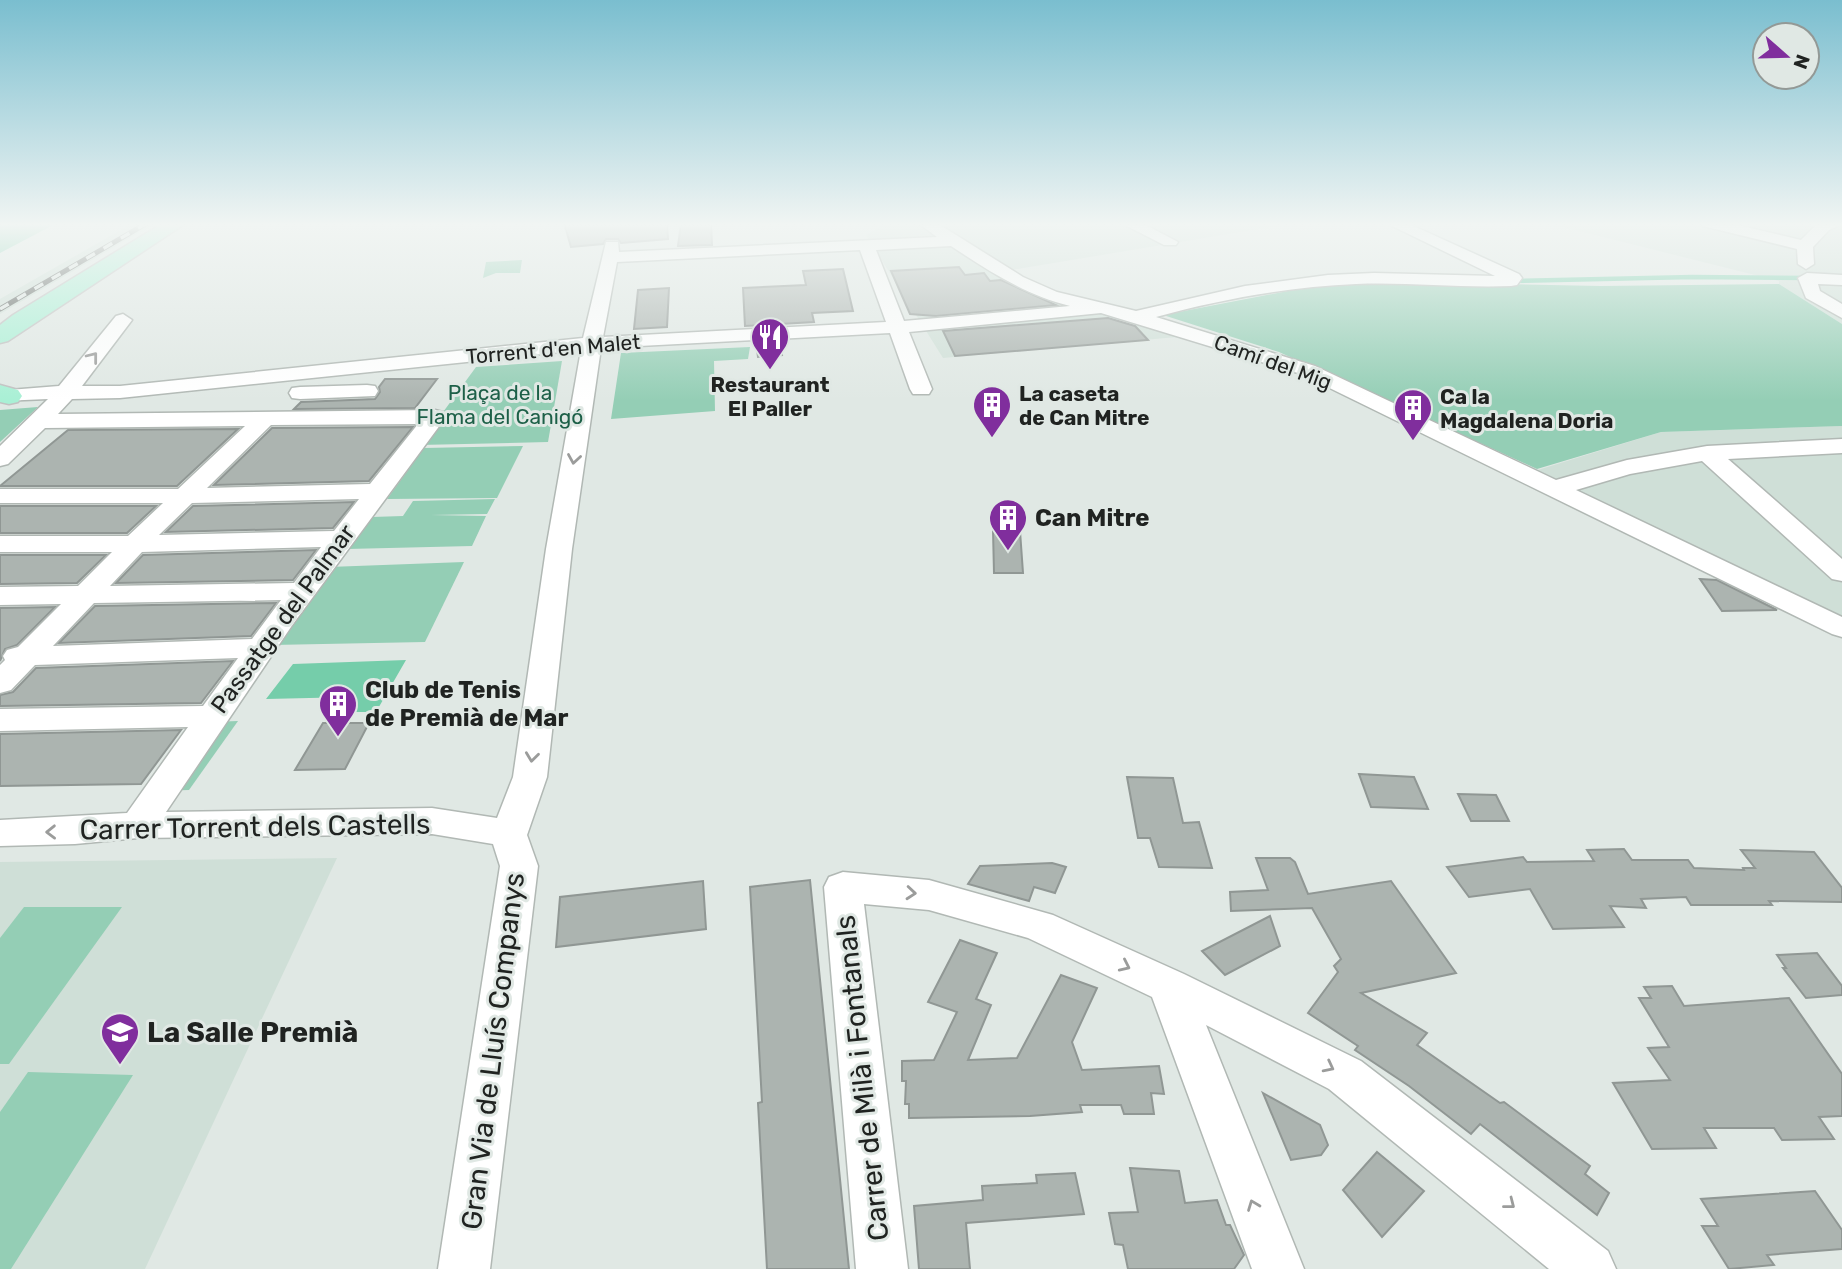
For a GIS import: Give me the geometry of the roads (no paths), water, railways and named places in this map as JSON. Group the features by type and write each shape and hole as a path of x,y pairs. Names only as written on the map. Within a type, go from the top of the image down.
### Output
{"main road":[{"path":"0,323 67,282"},
{"path":"0,336 82,282"}],"street":[{"path":"509,835 530,777 559,549 604,282"},
{"path":"880,282 921,389"},
{"name":"Camí del Mig","path":"1020,282 1051,296 1137,317 1308,370 1842,628"},
{"path":"1137,317 1306,282"},
{"path":"1808,282 1812,294 1842,312"},
{"name":"Torrent d'en Malet","path":"3,396 133,391 592,344 897,327 1097,309"},
{"path":"0,459 64,394 122,320"},
{"path":"44,416 160,407 276,393 368,391"},
{"path":"160,407 221,408"},
{"path":"44,416 265,419"},
{"name":"Passatge del Palmar","path":"138,825 302,591 435,417 265,419"},
{"path":"0,683 13,656 86,595 265,419"},
{"path":"1552,489 1627,467 1707,453 1842,446"},
{"path":"1707,453 1842,573"},
{"path":"0,496 185,496 377,491"},
{"path":"0,544 135,544 342,538"},
{"path":"0,596 302,591"},
{"path":"13,656 261,648"},
{"path":"0,720 212,716"},
{"name":"Carrer Torrent dels Castells","path":"0,833 75,831 138,825 432,821 483,827 509,835"},
{"name":"Gran Via de Lluís Companys","path":"464,1269 519,866 509,835"},
{"name":"Carrer de Milà i Fontanals","path":"882,1269 843,887 929,895 1039,926 1169,986"},
{"path":"1169,986 1278,1269"},
{"path":"1169,986 1345,1075 1590,1269"}],"railway":[{"path":"0,309 46,282"}],"place":[{"name":"Restaurant El Paller","path":"770,371"},
{"name":"La caseta de Can Mitre","path":"992,439"},
{"name":"Ca la Magdalena Doria","path":"1413,442"},
{"name":"Can Mitre","path":"1008,552"},
{"name":"Club de Tenis de Premià de Mar","path":"338,738"},
{"name":"La Salle Premià","path":"120,1066"}],"park label":[{"name":"Plaça de la Flama del Canigó","path":"500,404"}]}
